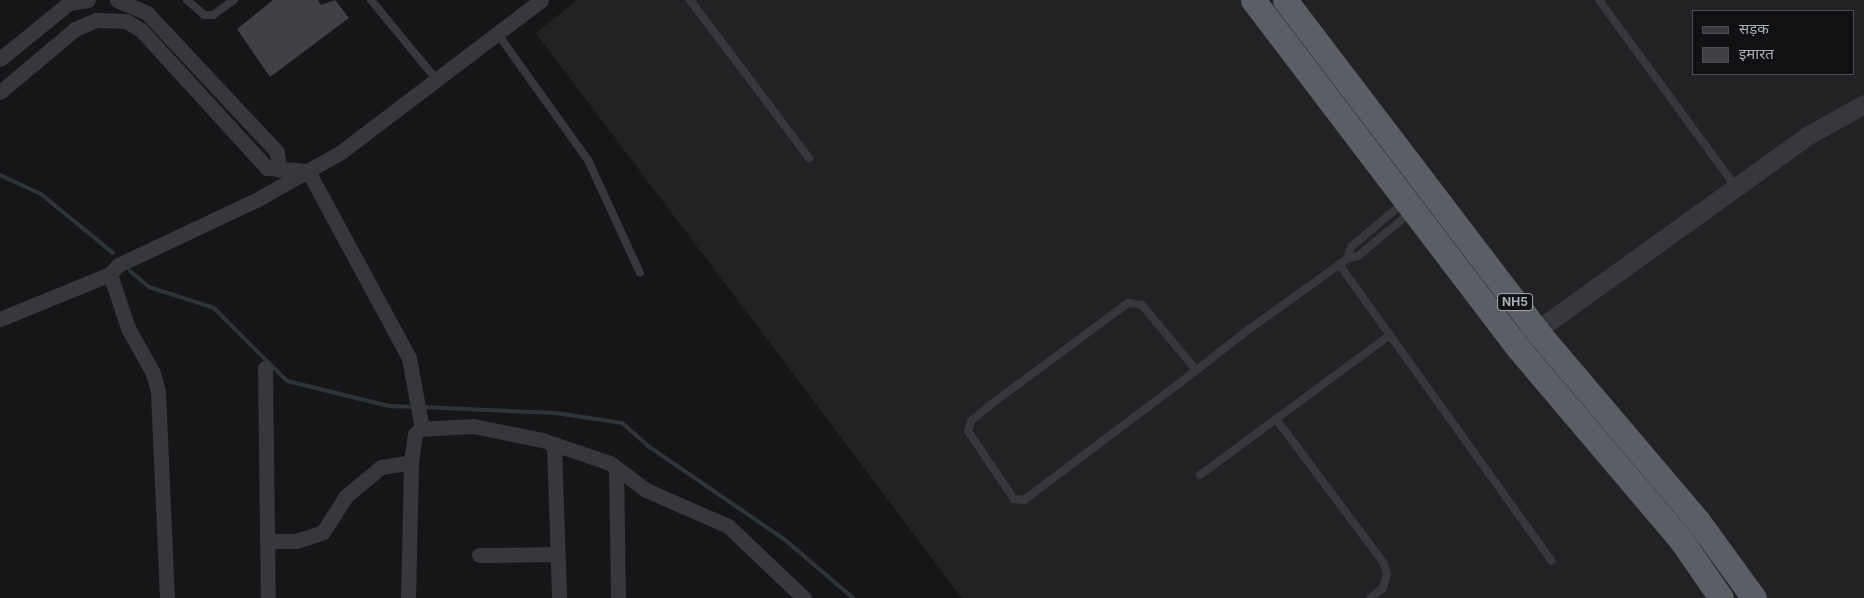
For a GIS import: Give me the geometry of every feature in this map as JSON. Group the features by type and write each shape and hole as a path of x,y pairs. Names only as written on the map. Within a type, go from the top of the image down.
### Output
{"highway":[{"name":"NH5","path":"1253,0 1516,344 1681,540 1721,598"},
{"name":"NH5","path":"1285,0 1537,331 1698,521 1754,598"}],"street":[{"path":"0,59 69,4 88,0"},
{"path":"117,0 147,13 277,152 279,170"},
{"path":"0,319 110,274 118,265 308,171 341,152 541,0"},
{"path":"0,92 75,29 96,20 126,21 141,30 267,168 308,171"},
{"path":"1516,344 1537,331 1735,186 1807,136 1864,104"},
{"path":"308,171 409,358 420,409 422,429"},
{"path":"110,274 128,328 146,358 158,392 167,598"},
{"path":"265,368 268,598"},
{"path":"408,598 410,462 415,434 422,429 473,426 554,444 610,463 646,490 728,526 804,598"},
{"path":"554,444 559,598"},
{"path":"267,541 296,541 322,532 346,496 381,466 410,462"},
{"path":"616,469 618,598"},
{"path":"479,554 558,554"}],"lane":[{"path":"187,0 204,15 213,14 234,0"},
{"path":"372,0 436,79"},
{"path":"690,0 809,158"},
{"path":"1599,0 1735,186"},
{"path":"497,33 588,160 640,273"},
{"path":"1196,370 1142,305 1128,303 989,406 971,421 968,431 1014,498 1020,501 1347,258 1358,256 1410,206"},
{"path":"1347,258 1351,247 1410,206"},
{"path":"1339,264 1552,561"},
{"path":"1200,475 1390,335"},
{"path":"1276,419 1383,562 1387,573 1383,588 1370,598"}],"shaded area":[{"path":"577,0 1864,0 1864,598 962,598 536,33"}],"building":[{"path":"273,0 318,0 321,5 335,0 349,18 270,77 237,29"}],"waterway":[{"path":"0,175 41,194 113,253"},
{"path":"130,271 149,287 214,308 287,381 389,406 415,407"},
{"path":"422,407 556,413 622,423 648,446 784,539 853,598"}]}
